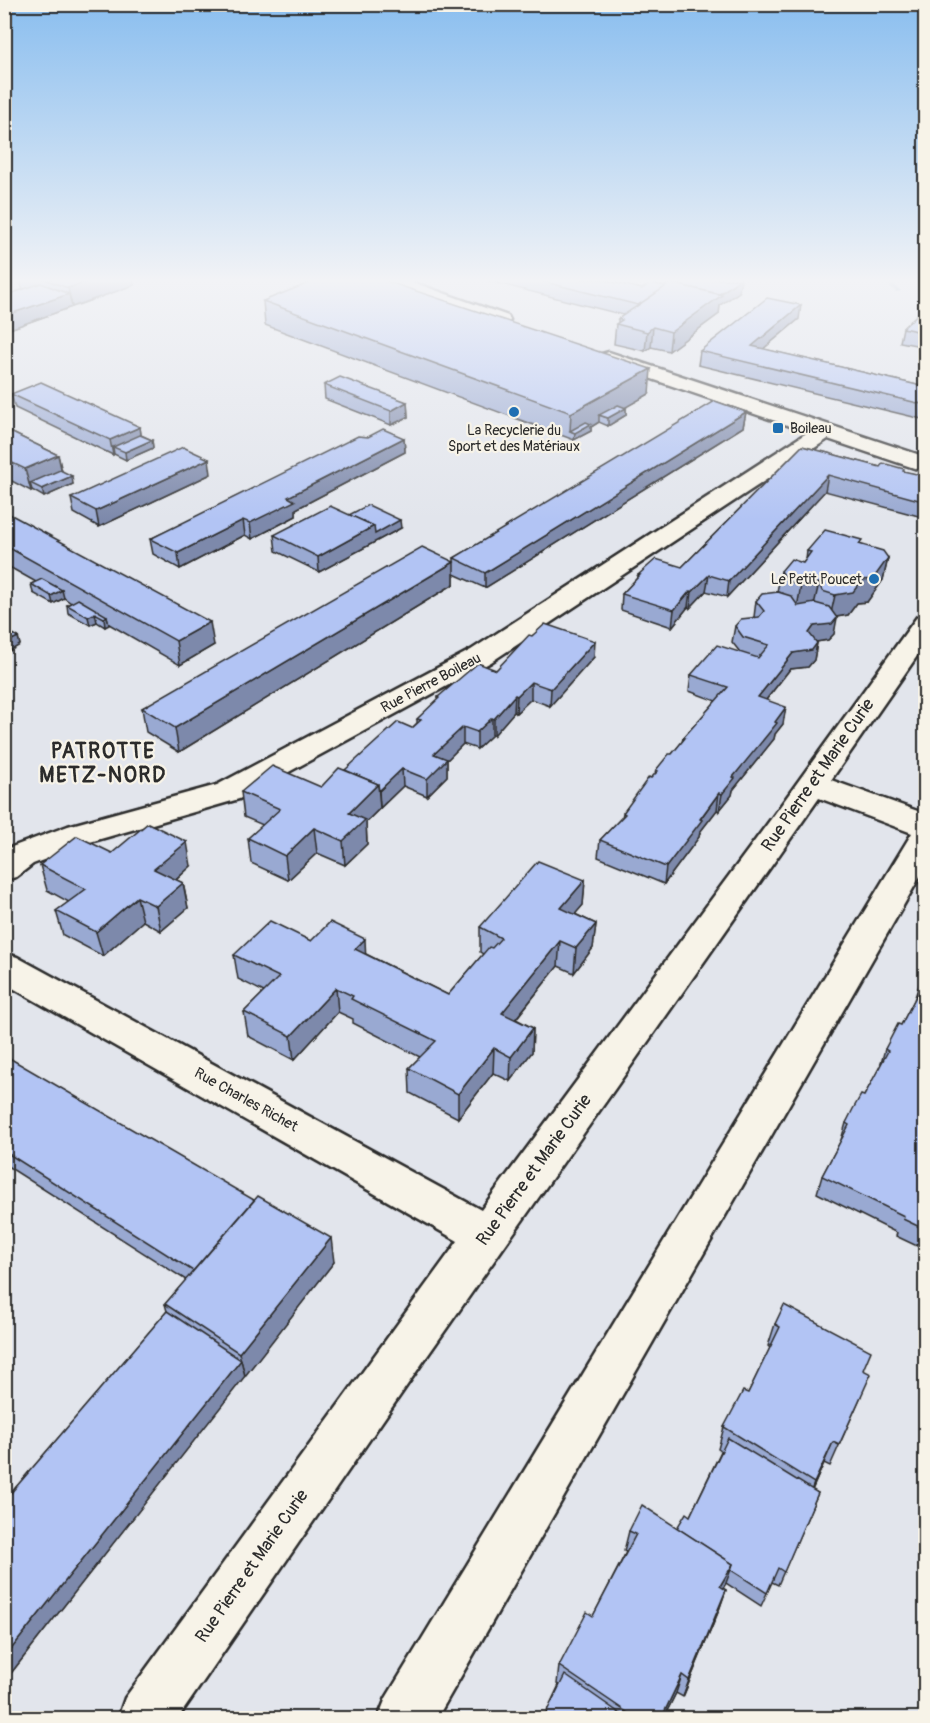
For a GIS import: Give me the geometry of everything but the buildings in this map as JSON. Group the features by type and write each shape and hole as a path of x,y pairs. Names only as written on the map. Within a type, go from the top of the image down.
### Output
{"street":[{"path":"614,359 926,465"},
{"name":"Rue Pierre Boileau","path":"4,869 21,856 79,834 228,792 482,656 825,431"},
{"name":"Rue Pierre et Marie Curie","path":"145,1719 487,1235 926,623"},
{"path":"812,784 926,826"},
{"path":"406,1719 926,837"},
{"name":"Rue Charles Richet","path":"4,966 487,1235"}],"place":[{"name":"La Recyclerie du Sport et des Matériaux","path":"514,412"},
{"name":"Boileau","path":"778,428"},
{"name":"Le Petit Poucet","path":"874,579"}],"district":[{"name":"PATROTTE METZ-NORD","path":"103,763"}]}
